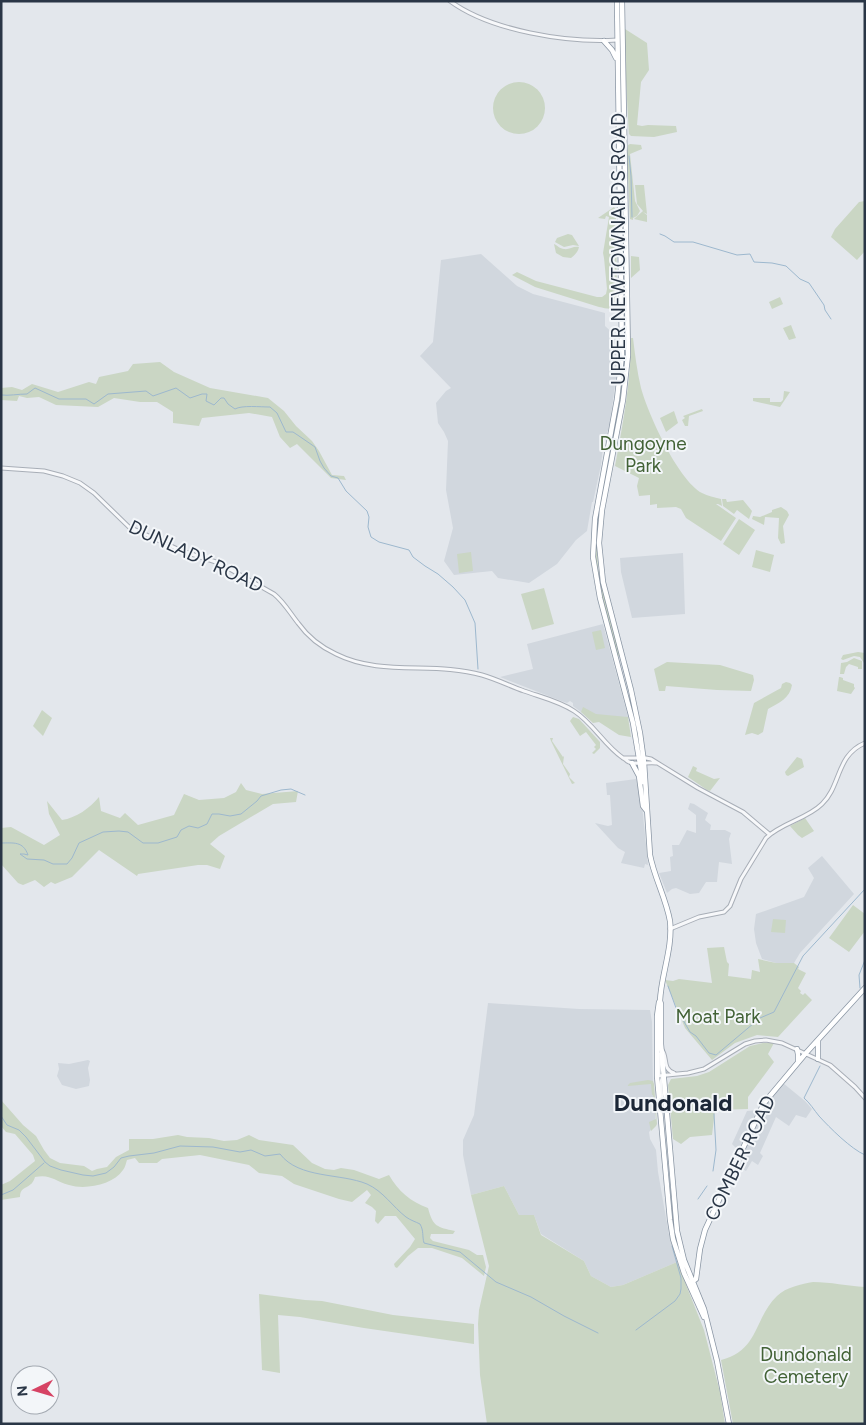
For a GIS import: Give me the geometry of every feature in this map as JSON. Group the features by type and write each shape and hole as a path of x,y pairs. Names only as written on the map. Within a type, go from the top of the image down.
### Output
{"highway":[{"name":"UPPER NEWTOWNARDS ROAD","path":"617,1 622,354 617,399 596,509 593,550 597,583 642,760"},
{"name":"UPPER NEWTOWNARDS ROAD","path":"622,1 628,331 626,374 620,419 602,510 599,542 601,569 638,722 652,863 668,914 670,929 657,1016 675,1223 690,1283 696,1290 704,1309 717,1361 729,1424"},
{"path":"604,41 612,50 617,62"},
{"path":"624,313 627,268"},
{"path":"632,763 639,776 643,806 647,811"},
{"name":"COMBER ROAD","path":"690,1283 696,1279 705,1230 758,1115 770,1094 865,988"},
{"name":"UPPER NEWTOWNARDS ROAD","path":"660,1001 662,1046 660,1112 670,1220 673,1239 706,1320"},
{"path":"818,1040 818,1059"},
{"path":"797,1049 798,1063"},
{"path":"688,1272 692,1274 697,1272"},
{"name":"COMBER ROAD","path":"696,1290 697,1272"}],"street":[{"path":"450,1 476,16 513,30 568,38 604,41 623,40"},
{"name":"DUNLADY ROAD","path":"1,468 44,472 63,476 80,483 94,493 129,527 182,551 219,563 274,594 311,638 337,655 379,667 457,670 492,678 569,708 584,719 612,750 632,763"},
{"path":"670,929 699,917 724,912 732,902 741,879 770,834 823,804 847,756 857,746 865,743"},
{"path":"623,758 642,760"},
{"path":"632,763 648,758 743,812 770,834"},
{"path":"661,1076 704,1069 718,1062 737,1047 755,1041 774,1041 797,1049 830,1065 865,1098"},
{"path":"662,1046 666,1068 675,1074"}],"shaded area":[{"path":"481,254 517,286 533,294 605,313 605,326 616,336 617,370 610,423 603,447 587,531 576,540 557,564 529,583 498,578 492,571 454,575 444,561 453,528 446,490 448,441 438,423 436,403 451,388 420,356 433,342 441,260"},
{"path":"683,553 685,614 632,618 621,572 620,558"},
{"path":"603,624 628,717 589,718 573,706 573,703 570,701 564,702 500,677 533,669 527,644"},
{"path":"636,779 641,795 648,865 645,864 644,868 621,863 625,852 618,848 595,823 612,825 610,795 607,795 606,783"},
{"path":"690,803 708,813 705,820 711,825 710,830 725,830 731,833 729,839 732,864 719,862 717,882 706,882 699,893 690,894 676,888 667,893 659,873 671,871 670,857 673,856 672,845 679,845 687,830 696,833 696,815 688,809"},
{"path":"822,856 854,894 800,953 794,963 776,963 762,959 756,943 754,929 756,914 804,897 814,878 808,868"},
{"path":"488,1003 579,1009 650,1010 656,1124 649,1132 650,1139 656,1150 669,1235 677,1262 623,1285 611,1287 591,1276 584,1261 541,1234 534,1215 519,1215 504,1186 471,1195 463,1155 463,1140 474,1115"},
{"path":"90,1061 88,1068 89,1086 76,1089 62,1085 57,1076 58,1063 69,1064"},
{"path":"783,1083 812,1109 806,1118 796,1115 789,1126 776,1117 760,1153 763,1156 758,1165 752,1161 746,1171 736,1165 764,1106"},
{"path":"757,1110 739,1151 732,1144 747,1111"}],"green space":[{"path":"625,29 647,43 649,70 641,82 637,125 676,126 677,132 654,137 631,136 629,134 629,136"},
{"path":"519,82 529,84 537,90 543,98 545,108 543,118 537,126 529,132 519,134 509,132 501,126 495,118 493,108 495,98 501,90 509,84"},
{"path":"623,143 625,254 624,300 622,187"},
{"path":"628,145 641,145 642,149 630,154 635,201 640,211 633,220 630,219 627,155"},
{"path":"635,185 644,185 647,214 643,212 647,215 647,222 634,219 643,211 637,204"},
{"path":"865,201 865,251 857,260 831,237 835,229 859,202"},
{"path":"614,207 616,210 617,299 614,308 599,307 535,287 512,275 517,272 536,281 602,297 606,294 607,289 603,253 609,217 606,216 605,219 598,218"},
{"path":"568,234 572,235 579,246 564,247 555,242 557,238"},
{"path":"554,244 563,249 579,247 571,258 563,257 556,253"},
{"path":"631,256 639,257 640,270 631,278"},
{"path":"780,297 783,304 772,309 769,302"},
{"path":"791,325 796,338 789,340 783,328"},
{"path":"625,335 623,389 612,442 622,376"},
{"name":"Dungoyne Park","path":"631,338 633,338 641,388 650,414 674,461 693,486 702,493 721,499 722,506 716,504 736,518 721,541 686,518 681,509 676,507 657,508 657,504 650,505 650,495 639,496 637,486 639,478 615,466 628,386"},
{"path":"160,362 174,372 210,388 268,398 284,411 312,441 332,475 344,476 346,480 331,478 297,444 290,448 280,437 272,417 249,413 202,418 199,426 173,423 173,412 157,402 140,402 114,398 98,407 56,405 39,397 27,398 19,396 17,401 1,400 1,388 12,387 22,390 32,384 58,392 89,382 96,384 99,377 128,371 133,364"},
{"path":"784,391 790,392 780,407 753,401 753,398 770,398 770,402 781,402"},
{"path":"702,409 703,411 689,416 688,426 685,426 682,420 685,418 683,416"},
{"path":"674,411 678,423 666,432 660,418"},
{"path":"722,499 726,499 727,502 743,500 752,511 749,519 737,510 734,514 723,506"},
{"path":"781,507 789,515 783,526 785,543 781,544 778,538 779,518 765,517 764,525 752,519 753,516 760,517"},
{"path":"599,513 598,568 620,656 617,656 601,593 595,554"},
{"path":"739,519 755,530 739,555 723,544"},
{"path":"756,550 774,555 770,572 752,567"},
{"path":"471,552 473,571 459,573 457,554"},
{"path":"544,588 554,624 532,630 521,594"},
{"path":"601,630 605,648 596,650 592,632"},
{"path":"858,652 865,653 865,668 860,657 854,656 841,659 843,655"},
{"path":"854,658 862,661 862,669 849,664 844,674 840,674 841,663"},
{"path":"667,662 720,665 753,675 754,680 751,691 666,686 665,691 659,691 654,669"},
{"path":"839,677 843,678 843,680 854,684 855,688 851,694 837,691"},
{"path":"786,682 792,685 791,690 783,700 768,709 763,732 758,735 752,733 745,735 754,703 781,688 782,684"},
{"path":"583,707 596,714 628,717 631,737 619,735 599,722 593,723 581,712"},
{"path":"42,710 52,718 43,736 33,726"},
{"path":"573,717 579,719 600,742 600,748 594,754 592,753 596,749 594,747 596,745 586,732 580,736 570,721"},
{"path":"550,738 553,738 552,741 564,756 563,764 570,774 569,777 575,783 572,784"},
{"path":"797,757 802,759 804,767 788,776 786,775 785,772"},
{"path":"693,766 697,768 696,771 714,779 720,778 710,791 688,777"},
{"path":"241,783 246,790 262,794 298,791 296,802 273,804 219,836 210,844 225,856 220,869 207,865 198,865 138,874 137,876 99,850 72,877 55,884 51,882 44,887 35,880 23,885 18,883 1,864 1,828 11,827 44,845 60,835 49,814 47,801 62,820 82,812 99,797 101,811 120,818 125,813 138,825 174,815 184,794 199,800 224,798 236,792"},
{"path":"805,818 814,831 802,838 790,826"},
{"path":"853,905 865,914 865,931 849,952 829,938"},
{"path":"773,919 786,920 785,933 771,932"},
{"name":"Moat Park","path":"724,947 729,964 728,976 751,979 752,970 760,972 758,959 776,963 794,963 799,967 798,969 806,973 798,988 801,991 800,993 803,995 805,993 812,1000 778,1037 757,1035 735,1043 712,1060 685,1028 665,980 673,981 679,979 712,983 707,948"},
{"path":"774,1043 768,1054 774,1062 748,1097 748,1109 715,1110 712,1135 690,1137 681,1144 673,1139 668,1085 671,1079 697,1076 709,1072 750,1046"},
{"path":"653,1081 654,1084 657,1124 651,1131 649,1122 656,1119 651,1084 627,1086 630,1083"},
{"path":"1,1100 23,1125 36,1136 50,1158 60,1163 84,1166 92,1171 107,1167 116,1157 129,1150 129,1139 153,1139 178,1135 224,1141 237,1140 249,1135 259,1140 293,1145 312,1163 325,1169 334,1170 341,1168 354,1170 379,1179 389,1175 396,1186 406,1195 416,1203 428,1208 434,1223 455,1231 453,1234 431,1234 430,1238 433,1241 469,1250 477,1255 483,1255 486,1267 484,1276 462,1258 432,1248 418,1248 397,1268 395,1267 394,1264 415,1239 396,1216 385,1216 378,1224 375,1221 376,1211 365,1203 371,1195 367,1190 352,1202 294,1184 282,1176 259,1173 249,1165 200,1155 162,1159 157,1163 139,1163 135,1158 127,1160 124,1168 113,1179 106,1183 83,1187 64,1183 49,1177 35,1177 31,1184 22,1190 20,1197 1,1200 1,1185 10,1181 35,1161 33,1155 15,1134 6,1132 1,1126"},
{"path":"504,1186 519,1215 534,1215 541,1235 584,1261 591,1276 611,1287 623,1285 677,1262 704,1330 720,1392 725,1424 487,1424 480,1375 478,1324 479,1310 489,1266 471,1195"},
{"name":"Dundonald Cemetery","path":"813,1282 865,1287 865,1424 733,1424 721,1360 733,1356 743,1349 777,1296 789,1288"},
{"path":"259,1294 322,1301 393,1315 474,1324 474,1344 278,1315 280,1373 262,1370"}],"waterway":[{"path":"629,156 632,217"},
{"path":"660,234 674,242 693,242 737,255 750,254 754,262 786,266 800,279 809,283 831,319"},
{"path":"1,395 27,394 35,388 59,399 86,399 94,404 108,394 146,391 153,396 176,388 190,398 207,394 206,401 214,405 221,398 224,398 235,409 270,407 277,413 286,432 293,432 315,447 324,468 331,476 338,478 346,491 367,511 371,537 379,542 409,550 413,557 438,574 465,600 475,623 478,669"},
{"path":"1,843 21,845 28,855 20,854 27,859 44,860 53,864 67,864 79,843 103,832 128,832 143,843 158,843 177,837 181,830 189,826 198,828 207,824 212,814 230,816 241,814 261,796 291,789 305,795"},
{"path":"668,986 676,1008 690,1032 696,1036 709,1053 716,1055 760,1018 774,1012 803,956 865,889"},
{"path":"860,988 859,975 865,960"},
{"path":"820,1066 804,1098 835,1132 853,1148 865,1155"},
{"path":"713,1171 716,1150 714,1114"},
{"path":"1,1116 7,1125 19,1130 26,1137 50,1166 83,1175 93,1176 106,1173 121,1158 129,1156 154,1153 180,1146 213,1147 240,1152 251,1150 265,1156 280,1154 288,1162 309,1172 367,1184 378,1191 406,1217 420,1224 424,1243 460,1252 496,1282 531,1297 598,1333"},
{"path":"1,1195 13,1190 44,1163"},
{"path":"698,1199 707,1186"},
{"path":"636,1330 675,1301 680,1294 681,1278 672,1246"}],"district":[{"name":"Dundonald","path":"673,1102"}]}
